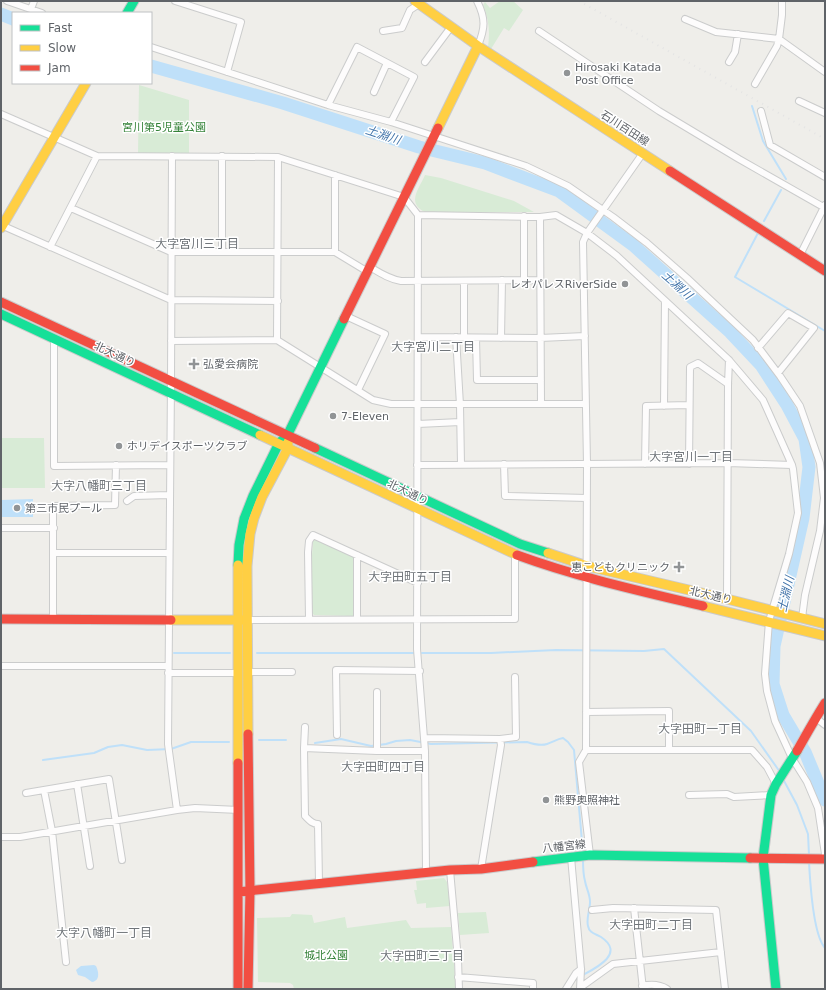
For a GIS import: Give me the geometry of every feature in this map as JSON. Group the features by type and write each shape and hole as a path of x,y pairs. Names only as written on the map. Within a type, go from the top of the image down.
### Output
{"street":[{"path":"6,1 39,12"},
{"path":"31,9 34,1"},
{"path":"128,12 134,1"},
{"path":"175,1 241,22 227,72"},
{"path":"238,989 237,848 239,810 237,620 239,545 244,519 253,496 279,443 287,436 478,46 484,32 484,19 477,1"},
{"path":"755,84 777,46 782,15 782,1"},
{"path":"383,31 402,28 410,10 417,2"},
{"name":"石川百田線","path":"417,2 478,46 825,271"},
{"path":"685,20 716,32 779,39 824,69"},
{"path":"425,62 451,27"},
{"path":"539,31 659,111 727,152 825,207 800,255"},
{"path":"729,62 736,52 738,34"},
{"path":"152,47 328,104 391,122 433,138 526,166 568,186 647,243 753,340 778,373 800,406 823,463 824,498 821,524 800,617"},
{"path":"328,104 357,47 414,78 391,122"},
{"path":"374,92 387,63"},
{"path":"85,84 1,226 171,300 278,301"},
{"path":"799,101 825,113"},
{"path":"760,111 770,145 825,177"},
{"path":"1,114 97,156 278,157 404,197 418,215 419,405 417,465 417,649 425,744 426,872"},
{"path":"586,856 580,762 586,750 587,464 583,242 602,211 643,153"},
{"path":"50,247 97,156"},
{"path":"172,156 168,744 177,810"},
{"path":"222,156 222,251"},
{"path":"277,340 278,157"},
{"path":"335,175 335,252"},
{"path":"70,208 171,252 335,252 394,280 540,280"},
{"path":"418,215 540,217 556,215 588,232 617,256 729,360 763,400 792,465 798,513 789,554 771,621 766,674 767,691 775,721 807,782 818,808 825,854"},
{"path":"524,216 524,280"},
{"path":"540,217 541,404"},
{"path":"464,280 464,338"},
{"path":"501,338 502,280"},
{"path":"664,406 666,301"},
{"path":"1,302 520,544 587,566 774,610 825,624"},
{"path":"758,348 788,313 814,328 778,373"},
{"name":"北大通り","path":"1,314 515,554 540,564 624,587 771,621 825,636"},
{"path":"346,316 385,334 358,390"},
{"path":"418,337 540,338 585,336"},
{"path":"456,338 460,405 461,465"},
{"path":"476,338 477,380 540,380"},
{"path":"54,339 54,466 170,465"},
{"path":"171,341 277,340 373,400 391,404 586,404"},
{"path":"727,599 729,360"},
{"path":"689,464 690,367 698,363 728,384"},
{"path":"645,464 646,406 689,405"},
{"path":"418,424 460,422"},
{"path":"248,989 250,890 248,807 247,566 251,529 263,494 288,448 287,436"},
{"path":"504,464 505,496 587,498"},
{"path":"53,619 53,506 115,506 116,465"},
{"path":"417,465 792,465"},
{"path":"127,501 134,496 169,495"},
{"path":"1,528 54,528"},
{"path":"309,619 308,552 313,535 418,583"},
{"path":"54,553 169,553"},
{"path":"1,619 515,619 515,554"},
{"path":"357,556 357,619"},
{"path":"1,666 238,672"},
{"path":"337,735 336,670 420,671"},
{"path":"248,672 292,672"},
{"path":"304,748 377,751 425,744 500,742 516,737 515,677"},
{"path":"377,692 377,751"},
{"path":"776,989 763,858 768,806 771,795 778,781 825,703"},
{"path":"586,712 669,712 669,750"},
{"path":"816,718 825,725"},
{"path":"305,726 305,816 311,822 318,824 319,883"},
{"path":"481,869 500,742"},
{"path":"586,750 752,750 778,781"},
{"path":"26,793 109,779 122,860"},
{"path":"77,784 90,866"},
{"path":"44,790 52,831 66,962"},
{"path":"689,795 727,794 734,797 771,795"},
{"path":"1,837 20,837 177,810 195,808 239,810"},
{"name":"八幡宮線","path":"238,892 426,872 481,869 586,856 825,859"},
{"path":"571,858 581,973 580,988"},
{"path":"450,870 459,989"},
{"path":"592,910 613,908 716,910 725,989"},
{"path":"634,908 642,987 653,984 661,985 667,989"},
{"path":"580,988 612,964 721,952"},
{"path":"566,989 576,973 581,973"},
{"path":"458,977 533,983 533,989"}],"green space":[{"path":"500,1 513,1 523,10 509,31 504,28 491,49 488,47 489,36 487,15 483,5 485,2 490,8"},
{"name":"宮川第5児童公園","path":"139,85 189,100 189,154 138,153"},
{"path":"425,175 441,178 514,201 534,212 425,212 419,208 415,200 417,190"},
{"path":"1,438 44,438 45,488 1,488"},
{"path":"315,539 353,556 355,560 355,613 353,616 314,615 311,612 311,570 313,541"},
{"path":"444,878 447,882 450,906 426,908 426,903 417,904 414,890 417,890 416,881"},
{"path":"486,912 489,933 460,935 458,913"},
{"name":"城北公園","path":"292,914 312,915 314,923 345,917 347,928 406,920 411,928 451,927 456,989 294,989 293,985 290,983 258,982 257,918 290,917"}],"water":[{"name":"第三市民プール","path":"33,499 33,517 1,517 1,500"},
{"path":"81,966 96,966 98,978 92,982 85,977 78,975 76,970"}],"waterway":[{"name":"土淵川","path":"1,14 12,19"},
{"name":"土淵川","path":"152,66 283,103 419,147 485,163 559,191 633,245 730,332 761,365 787,405 805,439 809,467 803,518 774,646 773,684 783,715 805,752 825,800"},
{"path":"752,106 763,141 786,179"},
{"path":"764,221 781,190"},
{"path":"758,233 735,277 825,331"},
{"path":"422,653 491,653 556,650 644,651 664,649 751,731 780,772"},
{"path":"174,653 230,653"},
{"path":"257,653 414,653"},
{"path":"315,743 341,739 371,746 410,740 431,744 527,742 542,745 563,738 574,750 583,853"},
{"path":"259,740 286,740"},
{"path":"43,760 94,753 108,747 122,745 147,750 171,749 191,742 229,742"},
{"path":"783,779 797,805 808,834 809,855"},
{"path":"583,859 584,876 590,899 587,920 589,928 591,932 601,937 608,943 610,954 602,964 583,975"},
{"path":"809,862 811,894 815,920 821,941 825,948"}],"railway":[{"path":"579,1 825,139"}],"traffic: fast":[{"path":"128,12 134,1"},
{"path":"1,314 260,435"},
{"path":"238,565 239,545 244,519 253,496 279,443 287,436 344,319"},
{"path":"315,448 520,544 548,553"},
{"path":"776,989 763,858 771,795 776,784 797,751"},
{"path":"533,862 590,855 750,858"}],"traffic: slow":[{"path":"415,1 478,46 670,171"},
{"path":"438,128 478,46"},
{"path":"1,228 85,84"},
{"path":"260,435 517,555"},
{"path":"248,734 247,566 250,534 262,497 288,448 288,442"},
{"path":"548,553 587,566 825,624"},
{"path":"238,565 238,763"},
{"path":"703,606 825,636"},
{"path":"171,620 243,620"}],"traffic: jam":[{"path":"344,319 438,128"},
{"path":"670,171 825,271"},
{"path":"1,302 315,448"},
{"path":"517,555 586,577 703,606"},
{"path":"1,619 171,620"},
{"path":"797,751 825,703"},
{"path":"248,734 250,890 248,989"},
{"path":"238,763 238,989"},
{"path":"750,858 825,859"},
{"path":"238,892 450,870 481,869 533,862"}],"place":[{"name":"Hirosaki Katada Post Office","path":"567,73"},
{"name":"レオパレスRiverSide","path":"625,284"},
{"name":"弘愛会病院","path":"194,364"},
{"name":"7-Eleven","path":"333,416"},
{"name":"ホリデイスポーツクラブ","path":"119,446"},
{"name":"第三市民プール","path":"17,508"},
{"name":"恵こどもクリニック","path":"679,567"},
{"name":"熊野奥照神社","path":"546,800"}],"district":[{"name":"大字宮川三丁目","path":"197,244"},
{"name":"大字宮川二丁目","path":"433,347"},
{"name":"大字宮川一丁目","path":"691,457"},
{"name":"大字八幡町三丁目","path":"99,486"},
{"name":"大字田町五丁目","path":"410,577"},
{"name":"大字田町一丁目","path":"700,729"},
{"name":"大字田町四丁目","path":"383,767"},
{"name":"大字田町二丁目","path":"651,925"},
{"name":"大字八幡町一丁目","path":"104,933"},
{"name":"大字田町三丁目","path":"422,956"}]}
